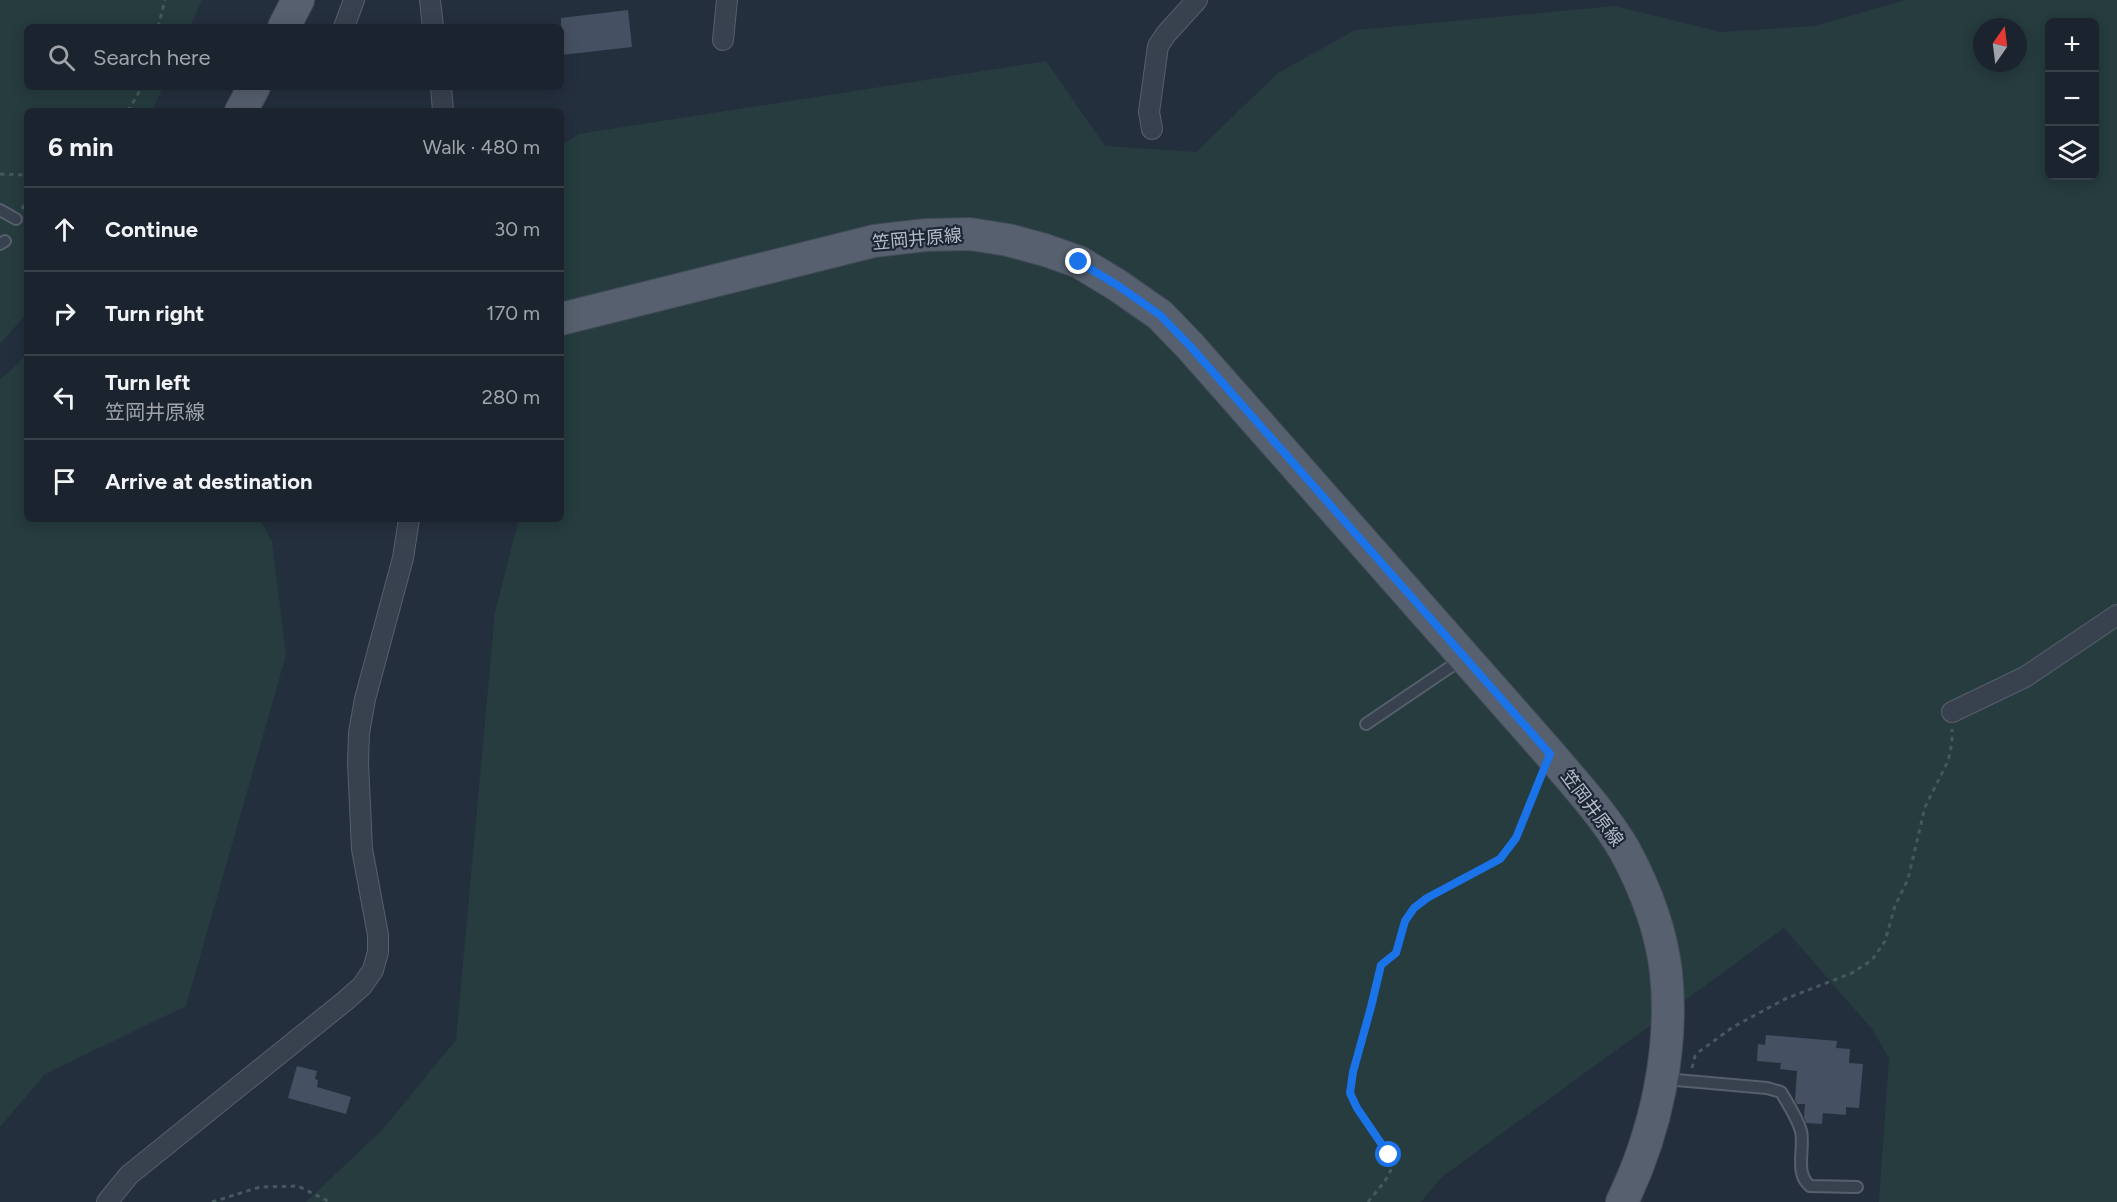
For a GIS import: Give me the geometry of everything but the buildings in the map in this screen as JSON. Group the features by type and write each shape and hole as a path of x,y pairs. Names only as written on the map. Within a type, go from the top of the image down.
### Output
{"main road":[{"path":"286,24 298,0"},
{"path":"244,108 252,90"},
{"name":"笠岡井原線","path":"564,318 874,241 926,235 970,234 1008,240 1079,262 1160,315 1190,346 1550,754 1594,807 1624,849 1643,888 1657,931 1666,972 1667,1025 1654,1116 1639,1163 1622,1202"}],"street":[{"path":"345,24 354,0"},
{"path":"430,0 433,24"},
{"path":"723,40 727,0"},
{"path":"1152,129 1149,112 1158,46 1197,0"},
{"path":"441,90 443,108"},
{"path":"107,1202 129,1175 345,1001 362,986 373,970 378,952 378,935 362,849 359,732 365,699 403,558 409,522"},
{"path":"1952,712 2025,677 2117,615"}],"lane":[{"path":"0,210 16,219"},
{"path":"1366,724 1464,657"},
{"path":"1662,1072 1780,1092 1797,1121 1801,1133 1802,1175 1805,1182 1810,1186 1857,1187"}],"path":[{"path":"159,24 165,0"},
{"path":"130,108 140,90"},
{"path":"0,174 24,175"},
{"path":"1662,1072 1692,1071 1695,1056 1733,1027 1785,999 1852,973 1872,960 1885,941 1895,906 1908,879 1925,807 1948,761 1952,743 1952,712"},
{"path":"1368,1202 1386,1181 1392,1168 1389,1155 1357,1108 1350,1093 1353,1072 1381,965 1396,953 1405,921 1414,908 1427,898 1500,859 1516,838 1550,754"},
{"path":"212,1202 260,1187 298,1186 330,1202"}],"green space":[{"path":"0,0 202,0 191,24 24,24 24,90 162,90 153,108 24,108 24,316 0,344"},
{"path":"1905,0 2117,0 2117,1202 1879,1202 1889,1058 1872,1029 1784,928 1442,1177 1421,1202 306,1202 383,1129 456,1040 495,612 518,522 564,522 564,144 579,134 1046,61 1105,146 1196,152 1278,73 1355,30 1615,6 1721,32 1815,26"},
{"path":"24,357 24,522 262,522 272,542 286,655 186,1006 45,1074 0,1127 0,379"}],"route":[{"path":"1079,262 1160,315 1190,346 1550,754 1516,838 1500,859 1427,898 1414,908 1405,921 1396,953 1381,965 1353,1072 1350,1093 1357,1108 1389,1155"}]}
